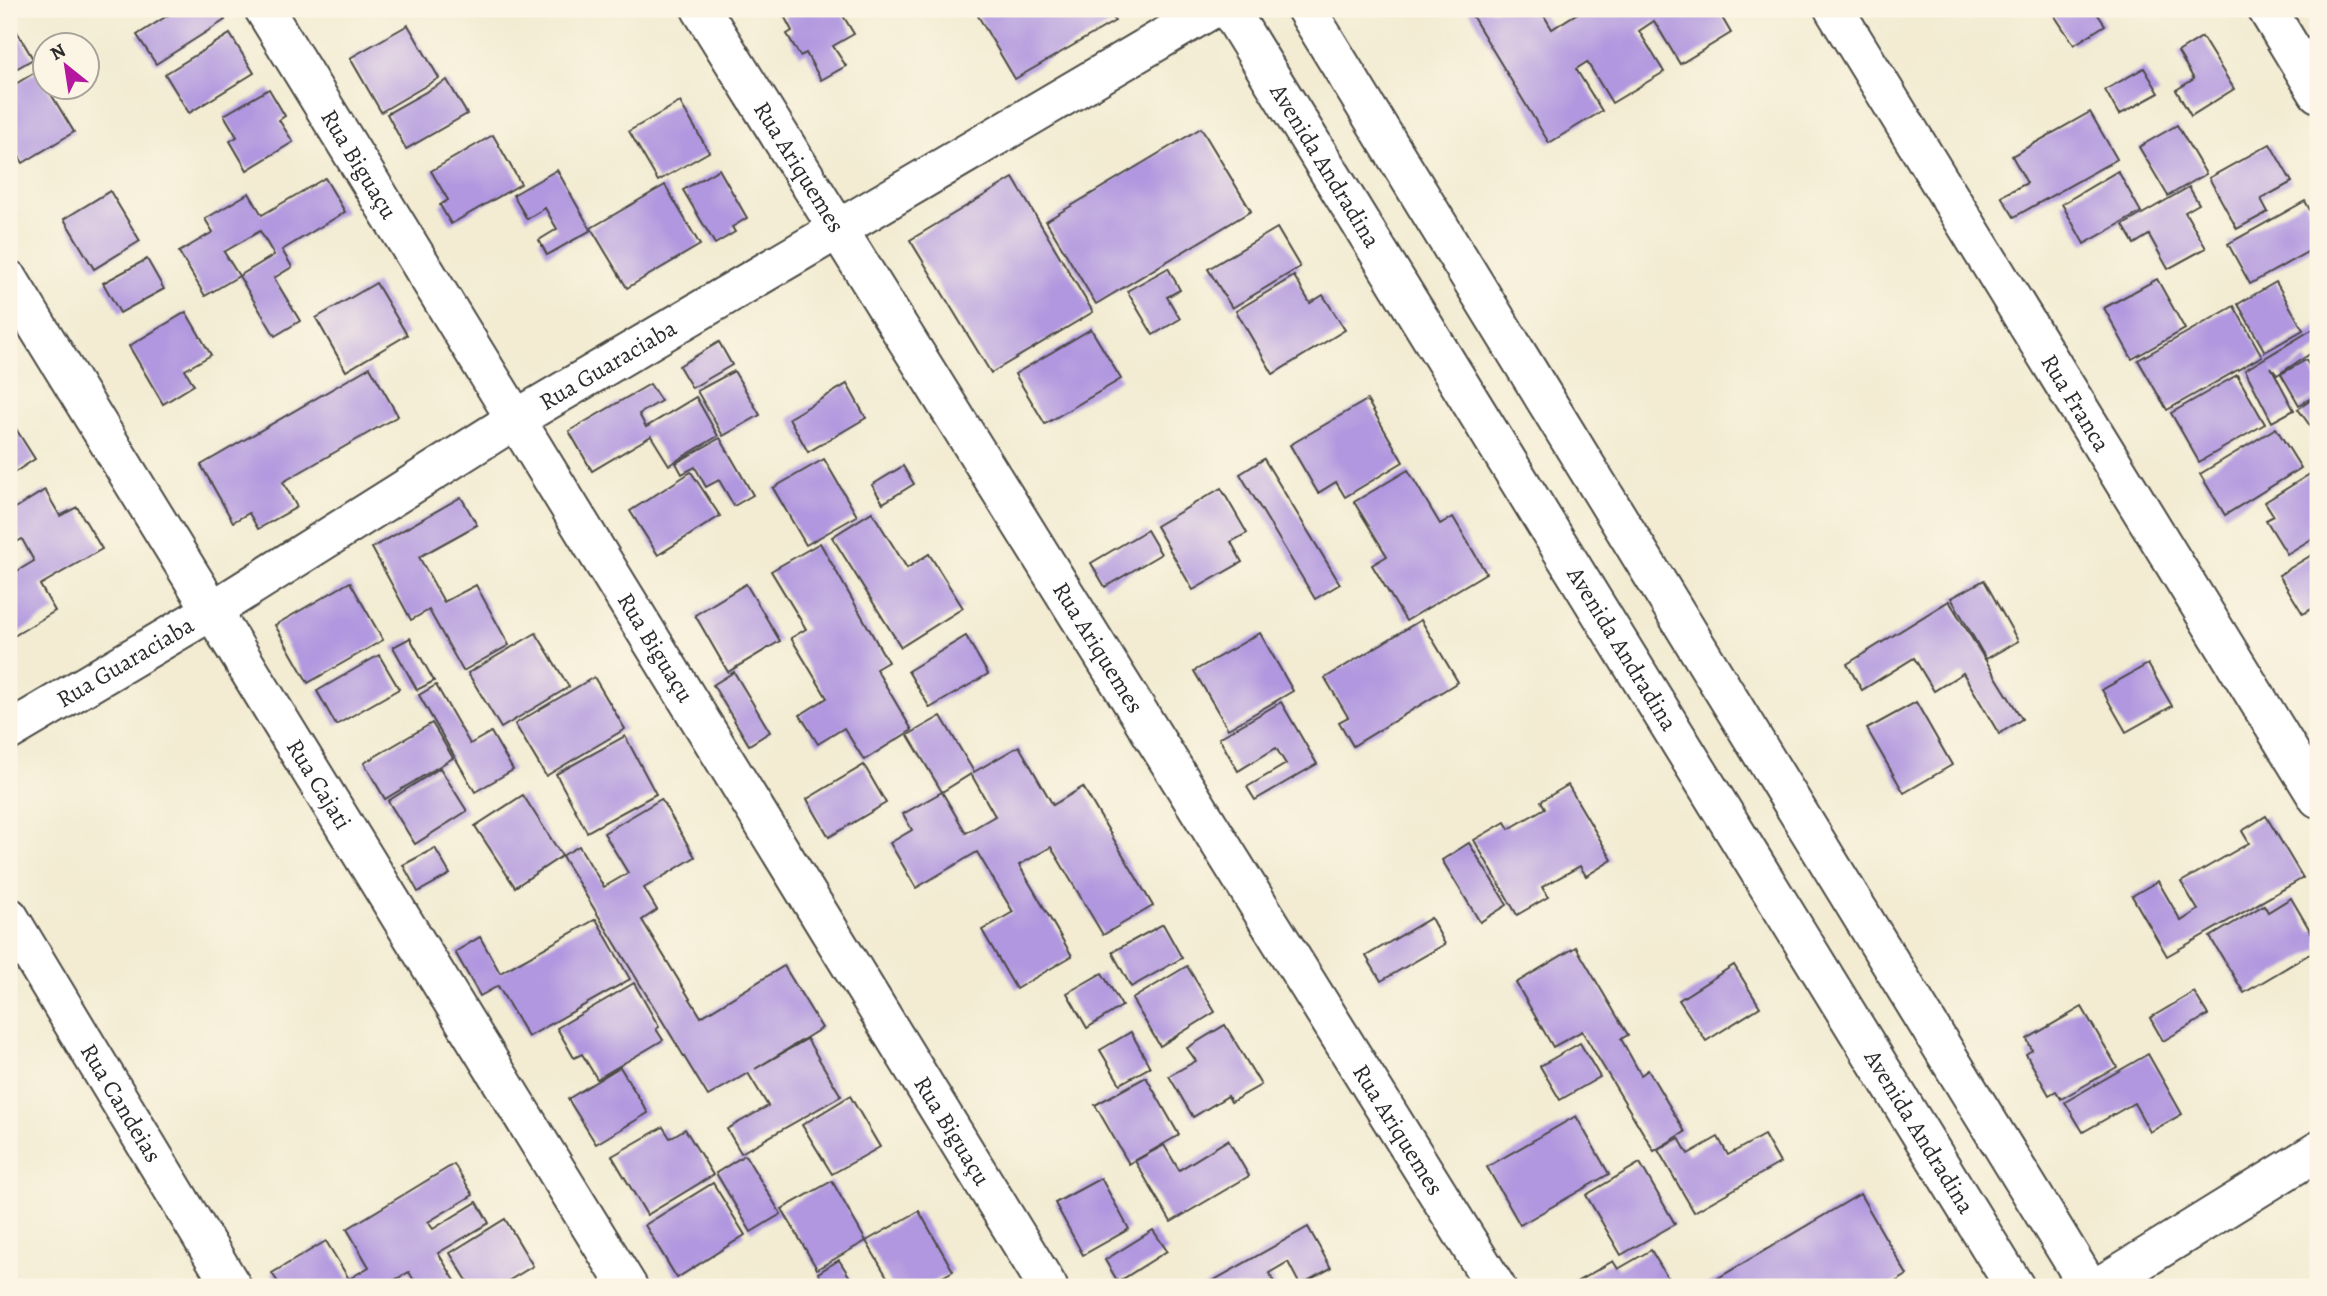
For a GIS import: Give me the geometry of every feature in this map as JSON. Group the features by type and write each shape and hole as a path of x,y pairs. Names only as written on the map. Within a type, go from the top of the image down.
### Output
{"street":[{"name":"Rua Biguaçu","path":"264,9 1048,1287"},
{"name":"Rua Ariquemes","path":"701,9 1496,1287"},
{"name":"Rua Guaraciaba","path":"9,731 214,610 516,419 1212,9"},
{"name":"Avenida Andradina","path":"1229,9 2015,1287"},
{"path":"1306,9 2089,1287"},
{"name":"Rua Franca","path":"1834,9 2318,798"},
{"path":"2267,9 2318,93"},
{"name":"Rua Cajati","path":"9,280 628,1287"},
{"name":"Rua Candeias","path":"9,917 232,1287"},
{"path":"2098,1287 2318,1151"}],"building":[{"path":"178,9 217,9 225,20 156,64 137,35"},
{"path":"796,9 839,9 854,34 833,46 846,66 821,80 806,53 800,56 787,34 792,31 784,16"},
{"path":"974,9 1107,9 1115,21 1015,79"},
{"path":"1468,9 1540,9 1552,29 1584,9 1717,9 1731,33 1680,64 1654,21 1639,31 1664,72 1612,103 1587,62 1576,69 1602,111 1549,143"},
{"path":"2057,9 2094,9 2105,25 2074,45 2052,12"},
{"path":"9,18 32,60 9,73"},
{"path":"408,25 439,78 381,112 350,58"},
{"path":"230,34 254,73 189,113 165,74"},
{"path":"2202,37 2234,89 2191,116 2176,90 2194,79 2178,52"},
{"path":"2144,68 2159,93 2119,115 2105,90"},
{"path":"32,74 32,102 56,102 74,132 23,163 9,140 9,88"},
{"path":"447,80 467,114 406,149 387,114"},
{"path":"269,89 285,116 279,120 293,142 247,170 230,141 237,137 224,115"},
{"path":"680,102 709,152 658,181 629,131"},
{"path":"2090,112 2117,159 2014,217 2001,196 2027,183 2012,156"},
{"path":"2177,125 2206,174 2168,196 2139,147"},
{"path":"1201,128 1251,211 1096,304 1046,221"},
{"path":"493,135 521,184 451,224 440,205 448,200 431,171"},
{"path":"2270,144 2292,182 2261,199 2268,212 2237,229 2209,178"},
{"path":"719,169 747,218 732,227 735,232 715,244 683,190"},
{"path":"557,170 591,230 547,255 539,240 557,229 545,208 527,219 513,195"},
{"path":"2118,171 2141,212 2084,244 2062,204"},
{"path":"325,178 345,212 282,250 292,267 274,278 300,321 275,336 239,276 205,296 179,252 213,232 205,219 249,193 262,215","holes":["260,231 274,255 239,276 224,252"]},
{"path":"1013,178 1093,312 991,373 910,240"},
{"path":"665,185 700,245 627,288 591,228"},
{"path":"2189,187 2199,204 2185,212 2206,248 2168,269 2149,235 2134,244 2123,225"},
{"path":"110,191 140,241 94,269 64,219"},
{"path":"2305,201 2318,224 2318,246 2250,284 2228,244"},
{"path":"1277,228 1300,267 1232,308 1208,269"},
{"path":"147,259 164,289 120,313 103,283"},
{"path":"1168,268 1180,290 1167,297 1180,319 1153,335 1127,291"},
{"path":"1294,276 1310,303 1323,295 1345,330 1273,374 1236,311"},
{"path":"2157,279 2185,329 2132,359 2104,308"},
{"path":"2276,282 2303,330 2265,352 2238,304"},
{"path":"376,283 407,335 346,371 316,318"},
{"path":"2234,306 2262,356 2167,410 2138,360"},
{"path":"186,312 211,355 185,370 194,385 163,404 129,346"},
{"path":"2318,326 2318,349 2277,375 2271,367 2294,410 2272,422 2245,370"},
{"path":"1091,329 1121,379 1045,424 1015,374"},
{"path":"719,342 732,365 692,388 679,366"},
{"path":"2306,360 2318,381 2318,394 2299,405 2281,374"},
{"path":"370,367 398,416 283,482 297,507 258,529 249,513 233,522 201,465"},
{"path":"734,371 760,415 723,436 697,391"},
{"path":"2237,375 2265,424 2199,462 2171,413"},
{"path":"650,384 661,401 639,414 646,427 696,397 718,436 669,465 651,436 592,471 569,431"},
{"path":"847,384 866,418 808,452 789,418"},
{"path":"2318,395 2318,428 2314,431 2298,409"},
{"path":"1367,400 1403,462 1345,497 1336,482 1318,493 1290,445"},
{"path":"9,418 35,459 9,476"},
{"path":"2276,428 2301,468 2225,515 2200,474"},
{"path":"720,438 753,495 734,506 719,480 706,487 695,467 682,474 676,463"},
{"path":"824,459 857,516 806,545 773,488"},
{"path":"1264,459 1340,584 1315,599 1240,474"},
{"path":"903,466 914,484 883,503 872,485"},
{"path":"2318,469 2318,535 2287,554 2266,520 2274,516 2265,502"},
{"path":"1408,470 1440,524 1453,517 1486,573 1406,621 1372,565 1387,556 1354,502"},
{"path":"691,472 720,516 658,555 630,511"},
{"path":"1221,488 1247,533 1231,542 1242,562 1193,590 1156,526"},
{"path":"45,490 60,516 77,507 102,549 40,585 55,611 9,639 9,576 34,561 22,539 13,544 9,536 9,512"},
{"path":"461,497 477,525 419,557 444,602 476,585 509,645 463,671 429,610 411,620 372,548"},
{"path":"872,512 907,568 929,554 963,608 901,647 832,537"},
{"path":"1147,530 1161,554 1105,587 1091,563"},
{"path":"820,543 888,662 876,669 912,730 864,760 844,728 818,744 800,715 827,698 791,638 806,629 771,571"},
{"path":"2318,551 2318,605 2303,614 2279,575"},
{"path":"1984,580 2018,641 1986,659 1951,598"},
{"path":"350,582 383,640 308,683 275,625"},
{"path":"746,584 780,641 728,672 695,615"},
{"path":"1949,601 2022,719 1999,734 1963,673 1934,691 1914,658 1862,690 1847,664"},
{"path":"1421,620 1458,682 1353,746 1339,722 1348,717 1325,678"},
{"path":"536,633 569,687 501,728 468,673"},
{"path":"1260,633 1293,691 1228,729 1194,671"},
{"path":"966,636 988,674 930,708 908,671"},
{"path":"410,638 434,681 417,690 393,647"},
{"path":"379,655 399,689 336,725 317,691"},
{"path":"2148,664 2172,706 2126,732 2102,690"},
{"path":"734,672 770,732 749,745 713,685"},
{"path":"594,677 625,729 546,776 515,724"},
{"path":"436,685 470,744 491,732 513,770 475,792 419,695"},
{"path":"1281,702 1317,764 1255,800 1247,787 1286,764 1276,748 1238,771 1219,738"},
{"path":"1916,702 1952,765 1904,793 1867,729"},
{"path":"941,716 974,772 1019,746 1053,805 1083,787 1153,906 1103,935 1051,847 1019,865 1072,956 1016,989 982,930 1013,912 977,852 916,888 890,843 912,830 903,814 942,792 908,735","holes":["971,774 995,816 966,833 942,792"]},
{"path":"432,723 453,758 385,799 364,763"},
{"path":"625,736 656,794 587,832 556,774"},
{"path":"864,765 886,803 829,837 807,799"},
{"path":"440,768 467,811 415,844 388,801"},
{"path":"1568,785 1612,860 1586,876 1580,866 1542,887 1548,897 1517,915 1474,840 1505,822 1509,829 1545,808 1541,801"},
{"path":"523,795 562,856 515,887 475,826"},
{"path":"661,799 695,857 644,888 657,910 642,920 701,1017 784,966 822,1028 755,1069 807,1039 841,1096 741,1153 727,1129 768,1106 748,1073 708,1096 562,856 579,846 604,887 628,873 604,833"},
{"path":"2266,816 2303,878 2167,956 2132,896 2158,881 2181,921 2198,910 2181,882 2249,843 2242,831"},
{"path":"1469,843 1507,905 1480,922 1442,860"},
{"path":"435,848 450,874 418,892 403,865"},
{"path":"2291,898 2311,932 2318,927 2318,949 2244,993 2210,937 2264,905 2268,912"},
{"path":"1431,918 1445,944 1381,981 1366,956"},
{"path":"596,919 630,979 528,1037 498,986 480,996 455,952 480,937 500,973"},
{"path":"1163,924 1182,958 1131,987 1112,952"},
{"path":"1576,947 1628,1035 1621,1039 1641,1075 1648,1070 1685,1132 1654,1151 1582,1031 1553,1047 1516,983"},
{"path":"1734,965 1760,1007 1706,1041 1679,1000"},
{"path":"1187,966 1215,1012 1160,1046 1132,999"},
{"path":"1102,973 1122,1006 1087,1028 1067,993"},
{"path":"634,983 659,1027 656,1029 663,1040 597,1079 582,1054 574,1058 557,1028"},
{"path":"2194,992 2208,1015 2163,1041 2150,1018"},
{"path":"2082,1007 2117,1067 2061,1099 2056,1091 2049,1095 2026,1054 2032,1050 2027,1039"},
{"path":"1225,1025 1261,1085 1231,1102 1228,1096 1193,1117 1169,1076 1196,1061 1187,1048"},
{"path":"1131,1032 1150,1067 1120,1084 1100,1050"},
{"path":"1580,1043 1600,1077 1560,1100 1540,1066"},
{"path":"2148,1054 2182,1114 2150,1132 2134,1103 2083,1132 2065,1102"},
{"path":"620,1067 648,1113 596,1144 568,1099"},
{"path":"1146,1077 1179,1135 1129,1164 1095,1105"},
{"path":"850,1096 880,1147 832,1174 802,1125"},
{"path":"1576,1116 1609,1174 1520,1225 1487,1167"},
{"path":"663,1127 670,1138 685,1129 713,1175 647,1215 612,1156"},
{"path":"1764,1135 1780,1163 1694,1212 1658,1150 1679,1138 1688,1154 1718,1137 1728,1155"},
{"path":"1228,1140 1249,1176 1171,1222 1135,1161 1164,1145 1179,1170"},
{"path":"745,1155 781,1214 751,1232 716,1173"},
{"path":"1640,1163 1675,1224 1621,1255 1586,1195"},
{"path":"454,1164 473,1195 428,1222 433,1229 477,1202 489,1223 438,1253 459,1287 418,1287 409,1272 382,1287 281,1287 272,1273 326,1241 349,1279 369,1267 347,1229"},
{"path":"1101,1178 1129,1229 1083,1255 1055,1203"},
{"path":"832,1181 866,1241 817,1269 782,1209"},
{"path":"713,1183 745,1235 677,1278 645,1225"},
{"path":"1860,1194 1907,1275 1887,1287 1703,1287"},
{"path":"919,1211 953,1271 925,1287 893,1287 866,1241"},
{"path":"505,1219 533,1266 498,1287 471,1287 450,1253"},
{"path":"1308,1227 1331,1268 1300,1285 1288,1262 1269,1273 1277,1287 1202,1287"},
{"path":"1153,1230 1167,1251 1118,1282 1105,1260"},
{"path":"1651,1250 1673,1287 1571,1285 1613,1261 1618,1269"},
{"path":"839,1260 856,1287 827,1287 818,1273"}]}
